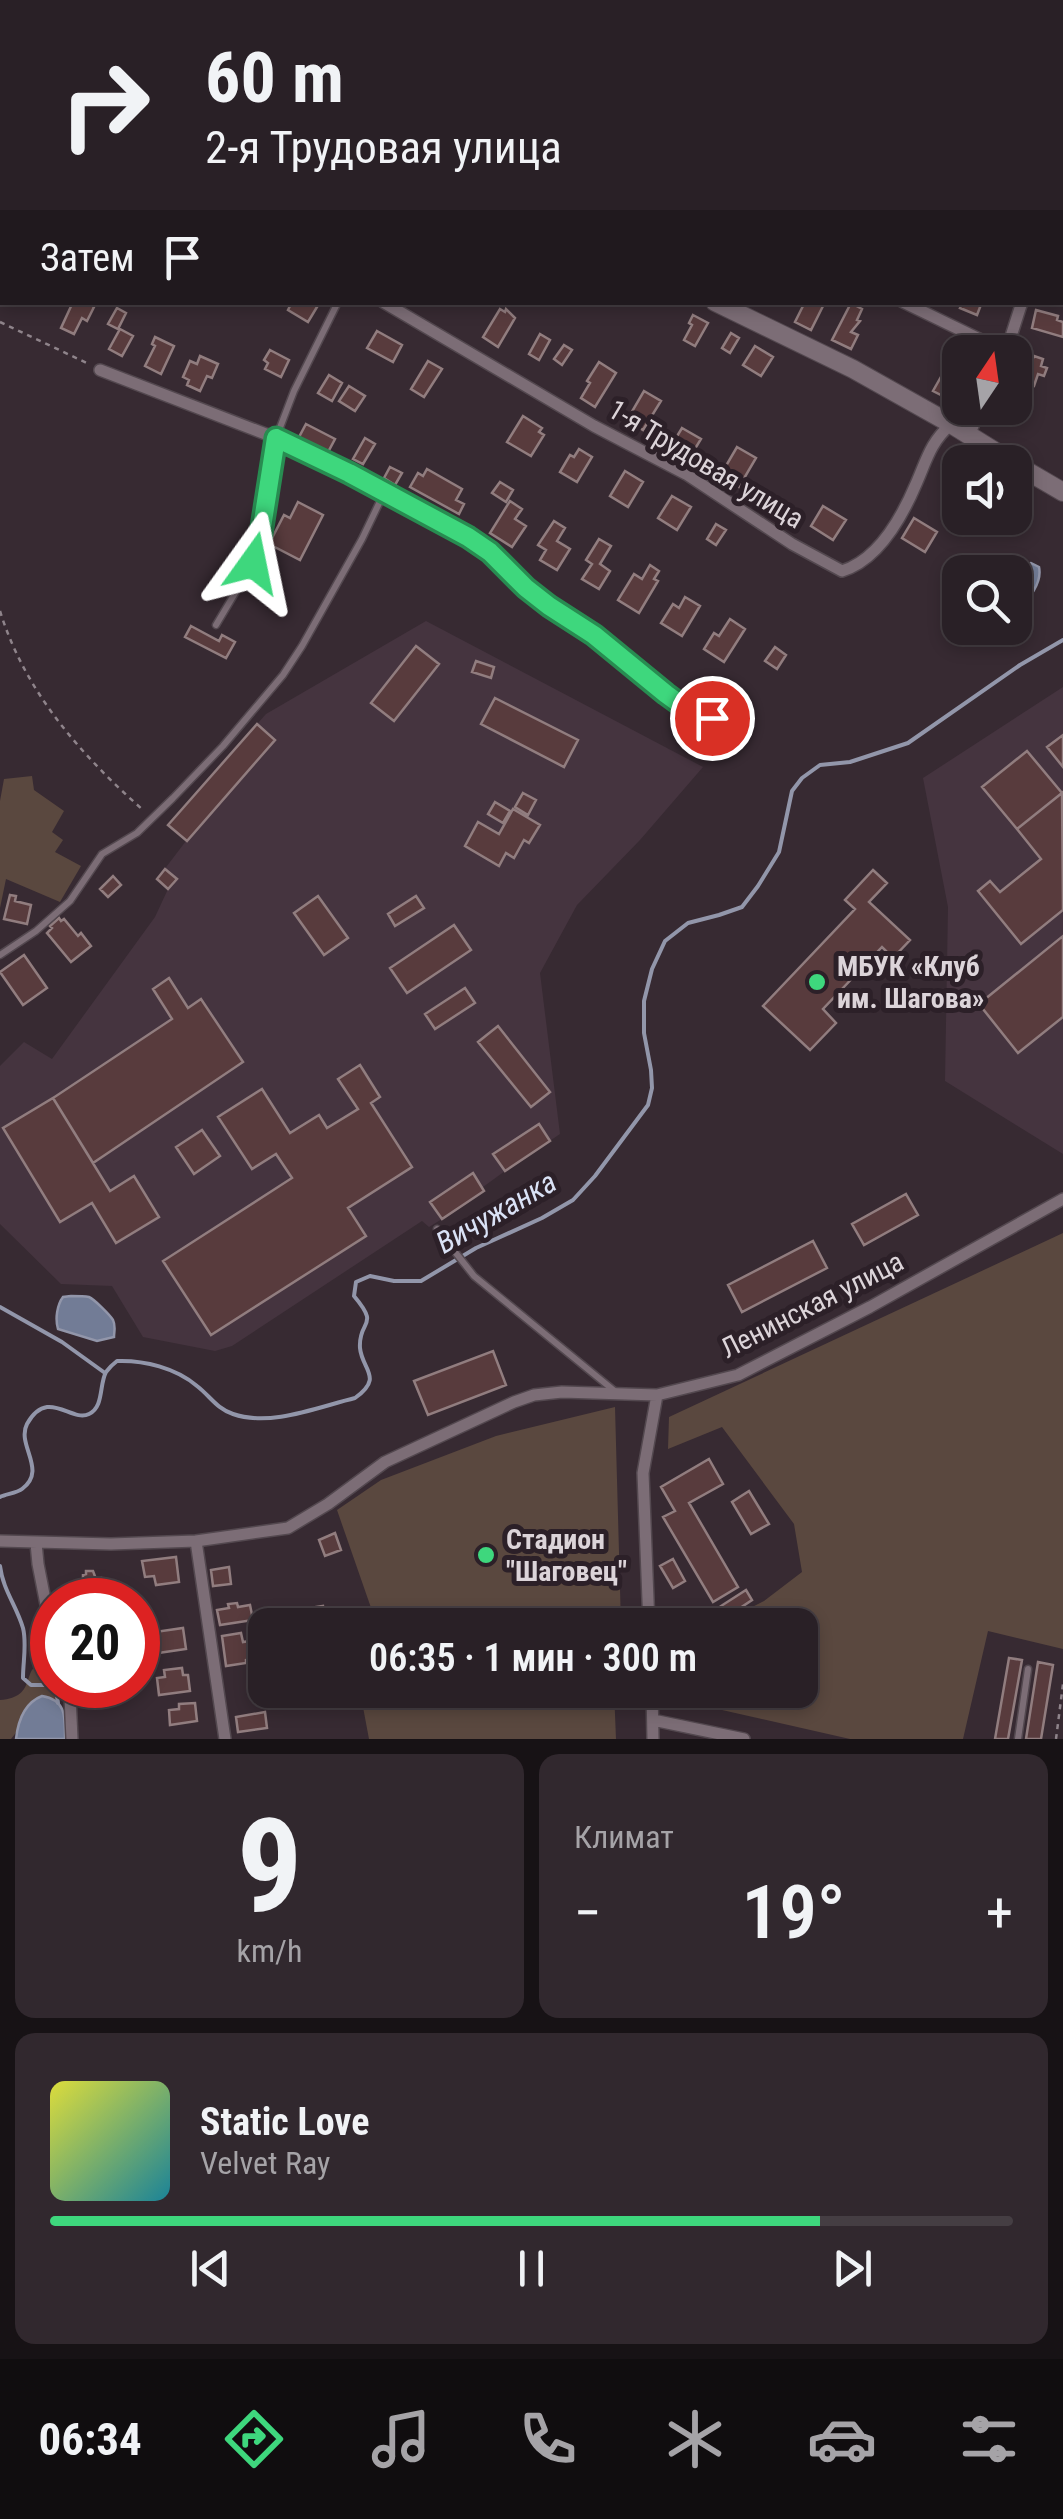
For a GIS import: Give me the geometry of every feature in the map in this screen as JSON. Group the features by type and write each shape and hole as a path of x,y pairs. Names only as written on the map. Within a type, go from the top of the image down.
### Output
{"main road":[{"path":"720,305 853,369 942,419"},
{"path":"953,425 985,445"},
{"path":"1032,474 1063,492"}],"street":[{"name":"1-я Трудовая улица","path":"389,305 594,426 686,474 792,544 842,571 864,560 883,540 909,500 932,445 950,425"},
{"path":"909,305 971,335"},
{"path":"1011,335 1021,305"},
{"path":"100,370 276,438 432,516 490,552 538,597 594,635 688,710 731,721"},
{"path":"969,435 974,425"},
{"name":"Ленинская улица","path":"1,1542 196,1541 288,1528 385,1462 534,1395 657,1395 738,1374 870,1307 1063,1199"},
{"path":"648,1608 643,1473 657,1395"},
{"path":"196,1541 226,1739"},
{"path":"36,1543 41,1578"},
{"path":"71,1708 72,1739"},
{"path":"653,1708 653,1739"},
{"path":"653,1720 744,1739"}],"lane":[{"path":"216,625 253,563 276,438 294,391 337,305"},
{"path":"0,955 70,901 102,854 137,833 222,746 283,674 362,538 384,492"},
{"path":"437,1229 474,1276 618,1394"},
{"path":"1018,1739 1028,1670"}],"path":[{"path":"0,322 100,370"},
{"path":"0,612 10,642 52,715 97,767 152,818"},
{"path":"1056,1739 1063,1684"}],"shaded area":[{"path":"426,621 703,767 577,905 540,973 560,1134 442,1219 429,1227 422,1221 232,1346 215,1351 143,1337 112,1286 61,1284 0,1224 0,1066 24,1042 52,1059 155,917 168,889 157,879 186,841 168,825 266,714"},
{"path":"1063,687 1063,1154 945,1081 948,907 923,778"},
{"path":"32,776 34,790 64,811 52,832 63,840 55,852 81,866 60,902 6,879 0,908 0,801 4,779"},
{"path":"1063,1233 1063,1649 988,1631 963,1739 850,1739 713,1708 818,1708 818,1608 750,1608 802,1572 794,1524 722,1427 668,1449 669,1417"},
{"name":"Стадион \"Шаговец\"","path":"615,1407 621,1608 371,1608 337,1510 381,1480 496,1436"},
{"path":"30,1676 30,1708 45,1708 26,1720 11,1739 0,1739 0,1700 12,1698 25,1688"},
{"path":"363,1708 615,1708 616,1739 369,1739"}],"water":[{"path":"1032,564 1039,567 1032,593"},
{"path":"63,1297 89,1297 102,1307 113,1320 114,1337 97,1341 58,1329 59,1304"},
{"path":"30,1704 30,1708 61,1708 65,1739 16,1739 23,1713"}],"building":[{"path":"72,305 94,307 87,321 82,318 74,334 61,328"},
{"path":"290,305 318,305 308,322 288,310"},
{"path":"804,305 824,305 811,330 795,322"},
{"path":"850,305 862,309 857,320 860,321 851,332 858,335 851,349 832,340"},
{"path":"962,305 981,305 977,315 960,308"},
{"path":"117,308 126,313 118,329 108,324"},
{"path":"500,309 506,309 515,318 498,347 483,337"},
{"path":"1036,310 1058,316 1057,320 1063,322 1063,337 1032,328"},
{"path":"693,315 708,323 695,346 684,340"},
{"path":"120,329 133,336 122,356 109,349"},
{"path":"377,331 402,345 393,362 367,348"},
{"path":"731,333 739,338 730,353 722,348"},
{"path":"540,334 550,340 539,360 529,354"},
{"path":"155,337 174,346 161,374 145,366"},
{"path":"564,345 572,350 562,365 554,359"},
{"path":"755,346 773,357 761,376 743,365"},
{"path":"270,350 289,360 281,377 265,369 268,363 264,360"},
{"path":"200,356 218,364 200,391 187,385 189,380 183,377 190,361 197,364"},
{"path":"1034,356 1043,359 1041,366 1047,368 1044,376 1038,374 1034,386 1032,385"},
{"path":"428,361 442,369 424,397 411,389"},
{"path":"599,362 616,373 595,407 581,398"},
{"path":"329,375 342,383 332,401 318,393"},
{"path":"942,375 942,396 933,391"},
{"path":"349,386 365,396 355,411 339,401"},
{"path":"644,391 661,401 643,430 627,420"},
{"path":"523,416 542,428 539,432 544,435 531,456 507,442"},
{"path":"306,424 335,439 327,454 298,439"},
{"path":"682,428 701,439 690,457 671,446"},
{"path":"365,438 375,444 363,464 353,459"},
{"path":"737,447 756,458 739,487 720,476"},
{"path":"579,449 592,457 577,482 560,472 570,455 574,457"},
{"path":"390,467 402,473 395,485 384,478"},
{"path":"427,469 462,489 456,500 464,504 459,514 410,487 418,473 423,476"},
{"path":"625,471 643,482 628,507 610,496"},
{"path":"500,482 513,490 506,502 492,493"},
{"path":"672,496 691,507 677,530 658,518"},
{"path":"510,501 522,509 515,519 526,526 512,547 490,533"},
{"path":"298,502 323,515 300,560 269,544 284,515 290,518"},
{"path":"823,506 846,520 833,540 811,526"},
{"path":"914,518 937,532 925,552 902,538"},
{"path":"554,521 565,528 557,541 570,549 557,570 540,560 546,550 538,545"},
{"path":"716,524 726,530 716,545 707,539"},
{"path":"599,539 611,546 600,564 610,571 599,589 582,579 592,564 586,560"},
{"path":"650,565 659,571 654,579 658,581 639,613 618,600 634,574 642,579"},
{"path":"685,597 700,606 682,636 661,623 673,604 679,608"},
{"path":"730,619 745,629 724,662 704,649"},
{"path":"191,626 219,641 222,635 235,642 226,658 185,637"},
{"path":"416,646 439,664 394,721 371,703"},
{"path":"775,647 786,655 777,669 765,661"},
{"path":"476,661 494,667 491,678 472,672"},
{"path":"495,698 578,740 564,767 481,724"},
{"path":"257,724 275,740 187,841 168,825"},
{"path":"1063,735 1063,767 1047,747"},
{"path":"1027,751 1062,793 1017,829 982,787"},
{"path":"523,793 536,800 528,815 515,807"},
{"path":"1062,793 1063,910 1021,944 978,891 990,881 1000,892 1041,859 1017,829"},
{"path":"495,802 510,811 503,823 488,814"},
{"path":"513,809 540,825 529,843 524,840 514,858 506,853 499,866 465,846 478,822 499,834"},
{"path":"165,869 177,879 168,889 157,879"},
{"name":"МБУК «Клуб им. Шагова»","path":"873,870 887,883 869,902 910,940 893,958 882,947 823,1009 836,1023 810,1050 763,1006 855,909 845,900"},
{"path":"113,876 121,885 108,897 100,889"},
{"path":"10,895 16,896 15,901 31,905 27,924 4,919"},
{"path":"318,896 348,938 324,955 294,913"},
{"path":"416,896 424,908 395,926 388,914"},
{"path":"59,918 78,936 81,933 91,946 71,962 47,933"},
{"path":"454,925 471,950 407,993 390,968"},
{"path":"1063,936 1063,1017 1018,1053 979,1004"},
{"path":"24,955 47,988 23,1005 0,972"},
{"path":"169,978 188,1008 201,999 243,1062 93,1163 53,1098 172,1019 153,989"},
{"path":"465,988 475,1003 435,1029 425,1014"},
{"path":"498,1026 550,1092 531,1107 478,1042"},
{"path":"360,1065 380,1097 371,1103 412,1167 348,1208 366,1236 211,1335 163,1261 292,1178 276,1154 252,1169 218,1117 262,1089 290,1133 319,1115 327,1128 358,1109 338,1079"},
{"path":"53,1098 110,1191 134,1176 159,1217 116,1243 92,1203 60,1222 3,1128"},
{"path":"539,1124 550,1141 505,1171 493,1154"},
{"path":"202,1130 220,1156 194,1174 176,1147"},
{"path":"473,1173 484,1191 442,1219 430,1202"},
{"path":"906,1194 918,1215 864,1245 852,1224"},
{"path":"813,1241 827,1268 742,1312 728,1285"},
{"path":"493,1351 506,1385 428,1415 414,1381"},
{"path":"709,1459 723,1484 689,1503 738,1587 713,1602 663,1517 675,1511 661,1487"},
{"path":"749,1491 769,1524 751,1534 732,1502"},
{"path":"335,1533 341,1550 325,1556 319,1540"},
{"path":"176,1557 179,1582 160,1584 160,1578 145,1577 142,1561"},
{"path":"673,1559 685,1581 673,1588 660,1566"},
{"path":"229,1567 231,1584 213,1586 211,1570"},
{"path":"93,1571 96,1578 83,1578"},
{"path":"746,1590 752,1600 740,1608 721,1606"},
{"path":"228,1604 250,1605 248,1621 220,1625 217,1610 229,1608"},
{"path":"183,1628 186,1649 160,1653 160,1631"},
{"path":"241,1633 243,1642 248,1641 246,1663 226,1666 222,1636"},
{"path":"1009,1658 1022,1660 1008,1739 995,1739"},
{"path":"1038,1662 1053,1665 1041,1739 1026,1739"},
{"path":"182,1668 183,1675 188,1675 190,1691 160,1695 164,1670"},
{"path":"195,1703 197,1721 170,1725 169,1710 179,1709 179,1704"},
{"path":"265,1712 267,1728 238,1732 236,1717"}],"waterway":[{"name":"Вичужанка","path":"0,1497 29,1482 32,1466 25,1432 35,1413 51,1407 82,1415 94,1411 106,1372 117,1361 170,1370 189,1380 222,1409 248,1417 294,1414 355,1398 364,1391 370,1379 360,1339 367,1319 354,1296 356,1282 370,1276 421,1281 476,1248 573,1200 595,1176 648,1105 652,1088 644,1001 652,969 665,941 688,923 742,907 779,852 792,791 802,778 820,765 850,762 908,743 1063,640"},
{"path":"0,1307 62,1342 105,1373"},
{"name":"Вичужанка","path":"0,1566 23,1628 23,1678 30,1684"}],"place":[{"name":"МБУК «Клуб им. Шагова»","path":"817,982"},
{"name":"Стадион \"Шаговец\"","path":"486,1555"}],"route":[{"path":"253,563 276,438 468,537 490,552 526,588 594,635 666,694 688,710 712,718"}]}
